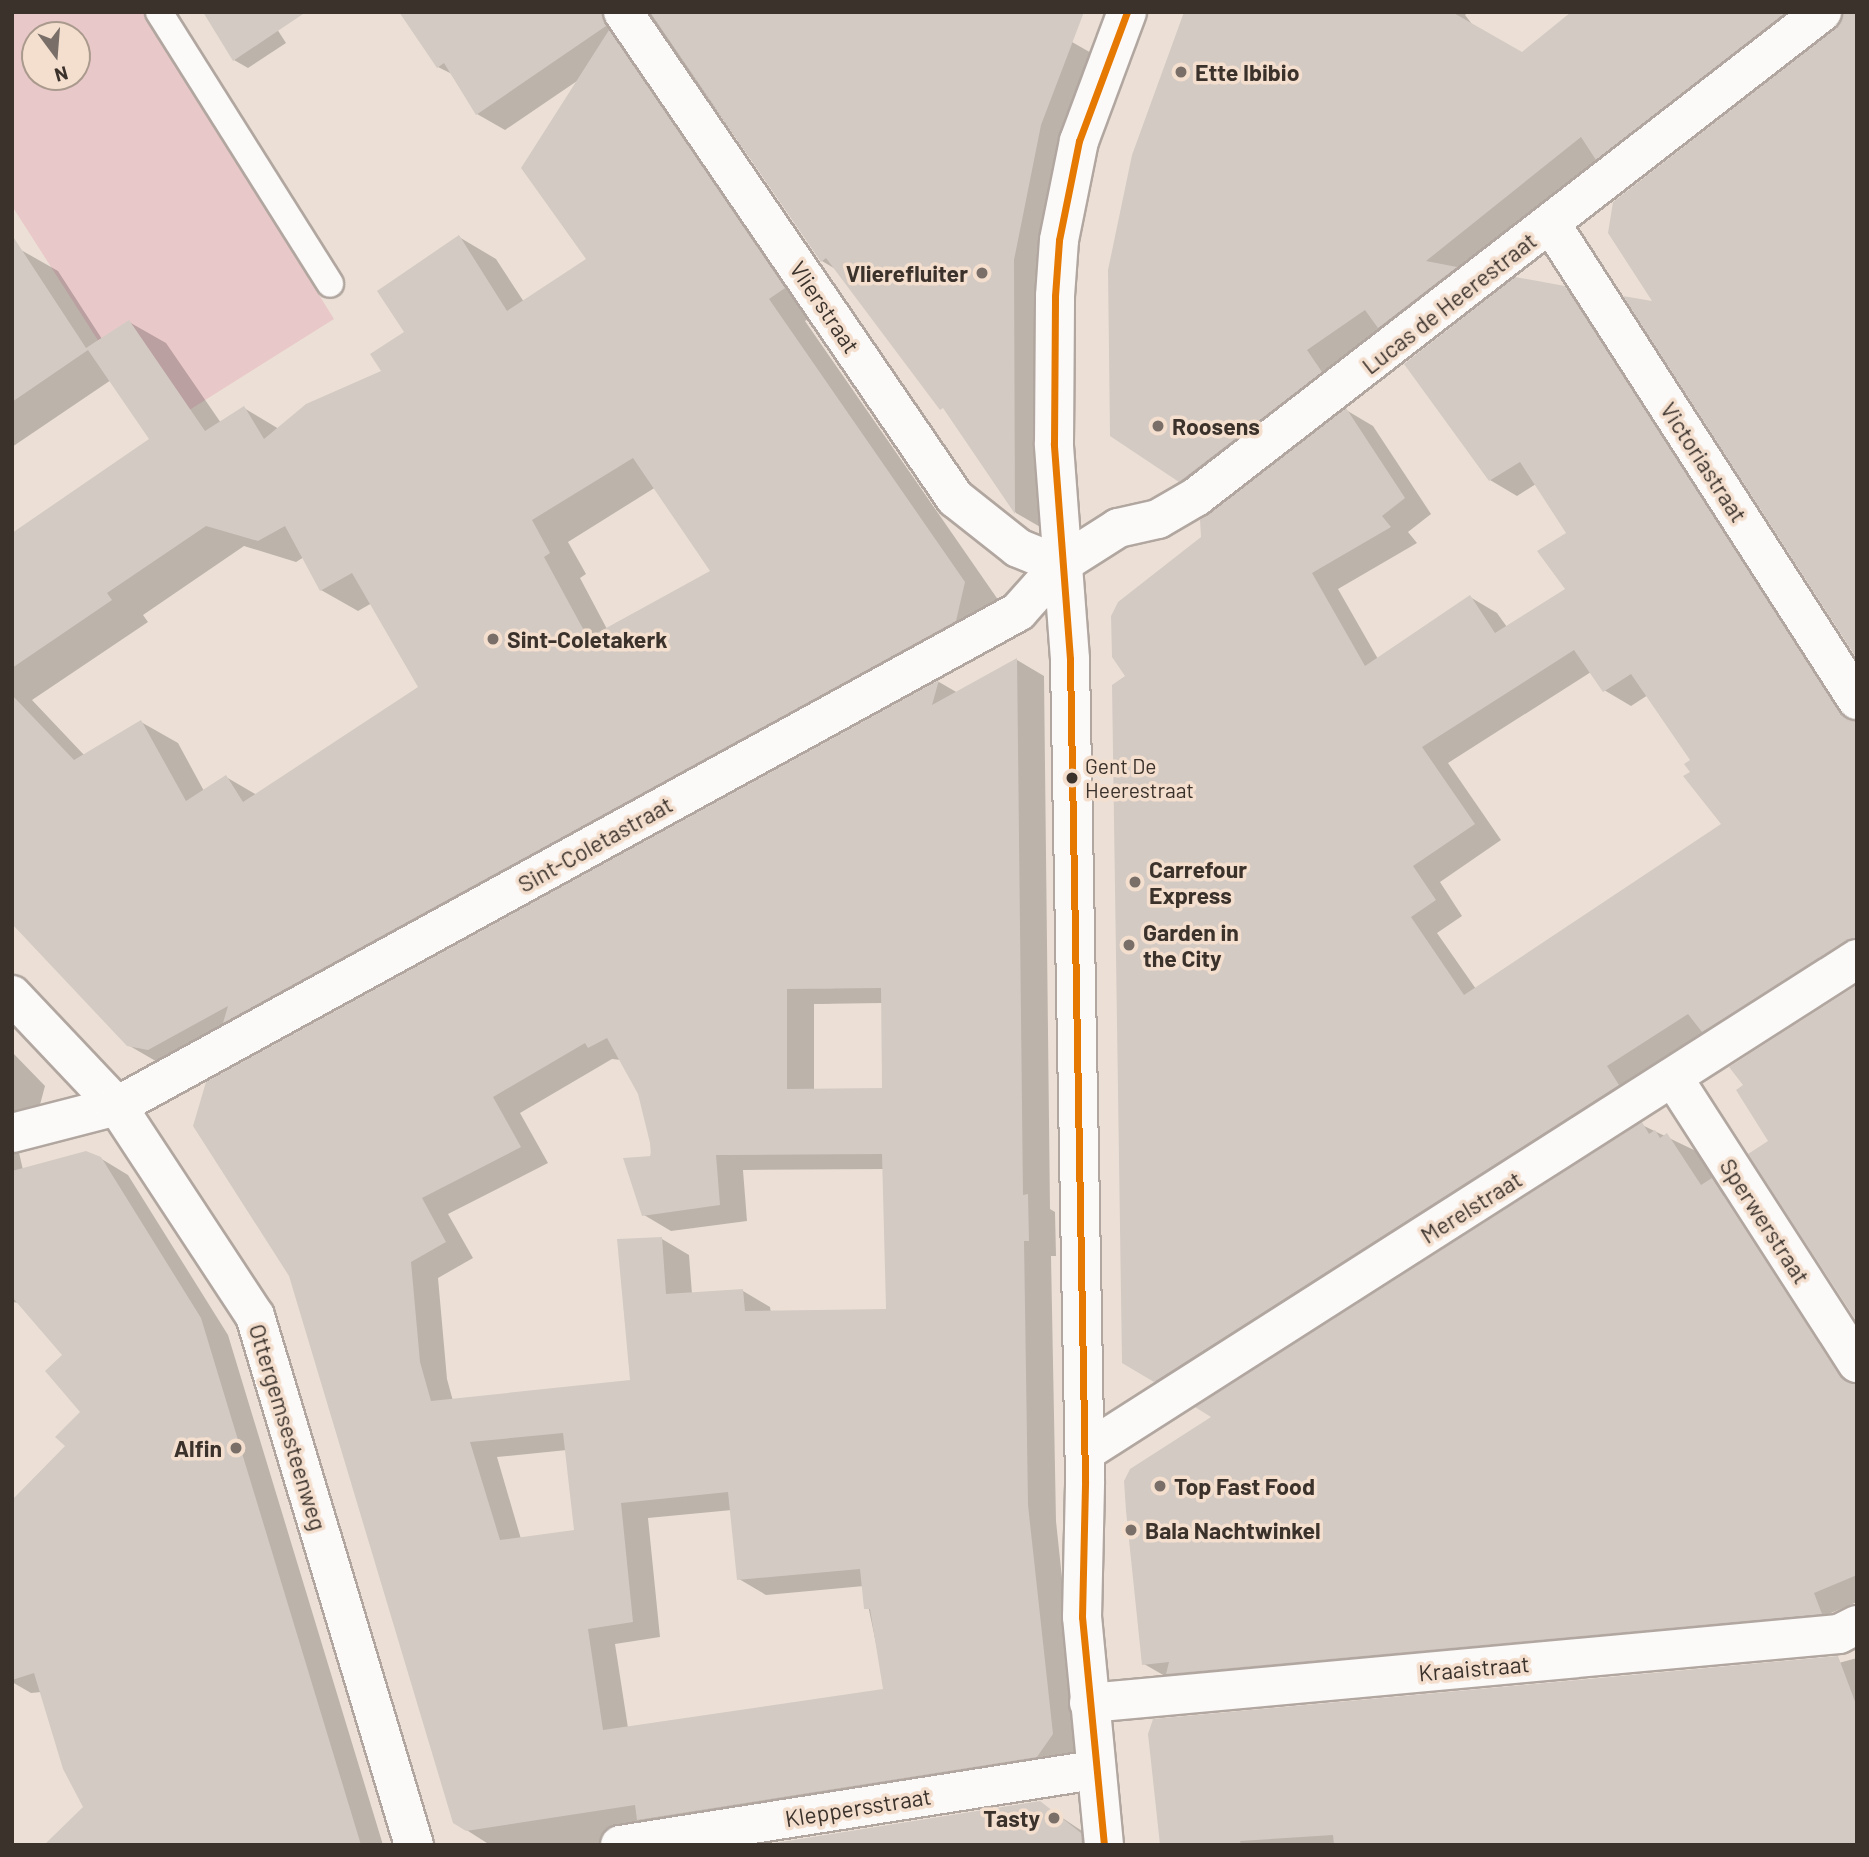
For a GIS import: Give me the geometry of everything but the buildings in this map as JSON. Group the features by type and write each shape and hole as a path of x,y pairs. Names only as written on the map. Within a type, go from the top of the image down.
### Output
{"street":[{"name":"Vlierstraat","path":"623,12 956,498 1018,548 1060,565"},
{"path":"1104,1845 1082,1617 1085,1452 1070,659 1060,565 1054,444 1059,240 1079,141 1127,12"},
{"name":"Lucas de Heerestraat","path":"1060,565 1118,528 1158,519 1196,497 1551,225 1822,12"},
{"name":"Victoriastraat","path":"1551,225 1857,700"},
{"name":"Sint-Coletastraat","path":"12,1133 117,1106 1018,612 1060,565"},
{"name":"Merelstraat","path":"1085,1452 1674,1079 1857,959"},
{"name":"Ottergemsesteenweg","path":"12,995 117,1106 255,1317 414,1845"},
{"name":"Sperwerstraat","path":"1674,1079 1857,1363"},
{"name":"Kraaistraat","path":"1089,1703 1826,1635 1857,1625"},
{"name":"Kleppersstraat","path":"620,1845 1096,1770"}],"lane":[{"path":"159,12 330,284"}],"shaded area":[{"path":"12,12 143,12 334,319 156,431 12,206"}],"transit line":[{"path":"1104,1845 1082,1617 1085,1481 1070,659 1054,444 1055,296 1059,240 1079,141 1127,12"}],"place":[{"name":"Ette Ibibio","path":"1181,72"},
{"name":"Vlierefluiter","path":"982,273"},
{"name":"Roosens","path":"1158,426"},
{"name":"Sint-Coletakerk","path":"493,639"},
{"name":"Gent De Heerestraat","path":"1072,778"},
{"name":"Carrefour Express","path":"1135,882"},
{"name":"Garden in the City","path":"1129,945"},
{"name":"Alfin","path":"236,1448"},
{"name":"Top Fast Food","path":"1160,1486"},
{"name":"Bala Nachtwinkel","path":"1131,1530"},
{"name":"Tasty","path":"1054,1818"}]}
